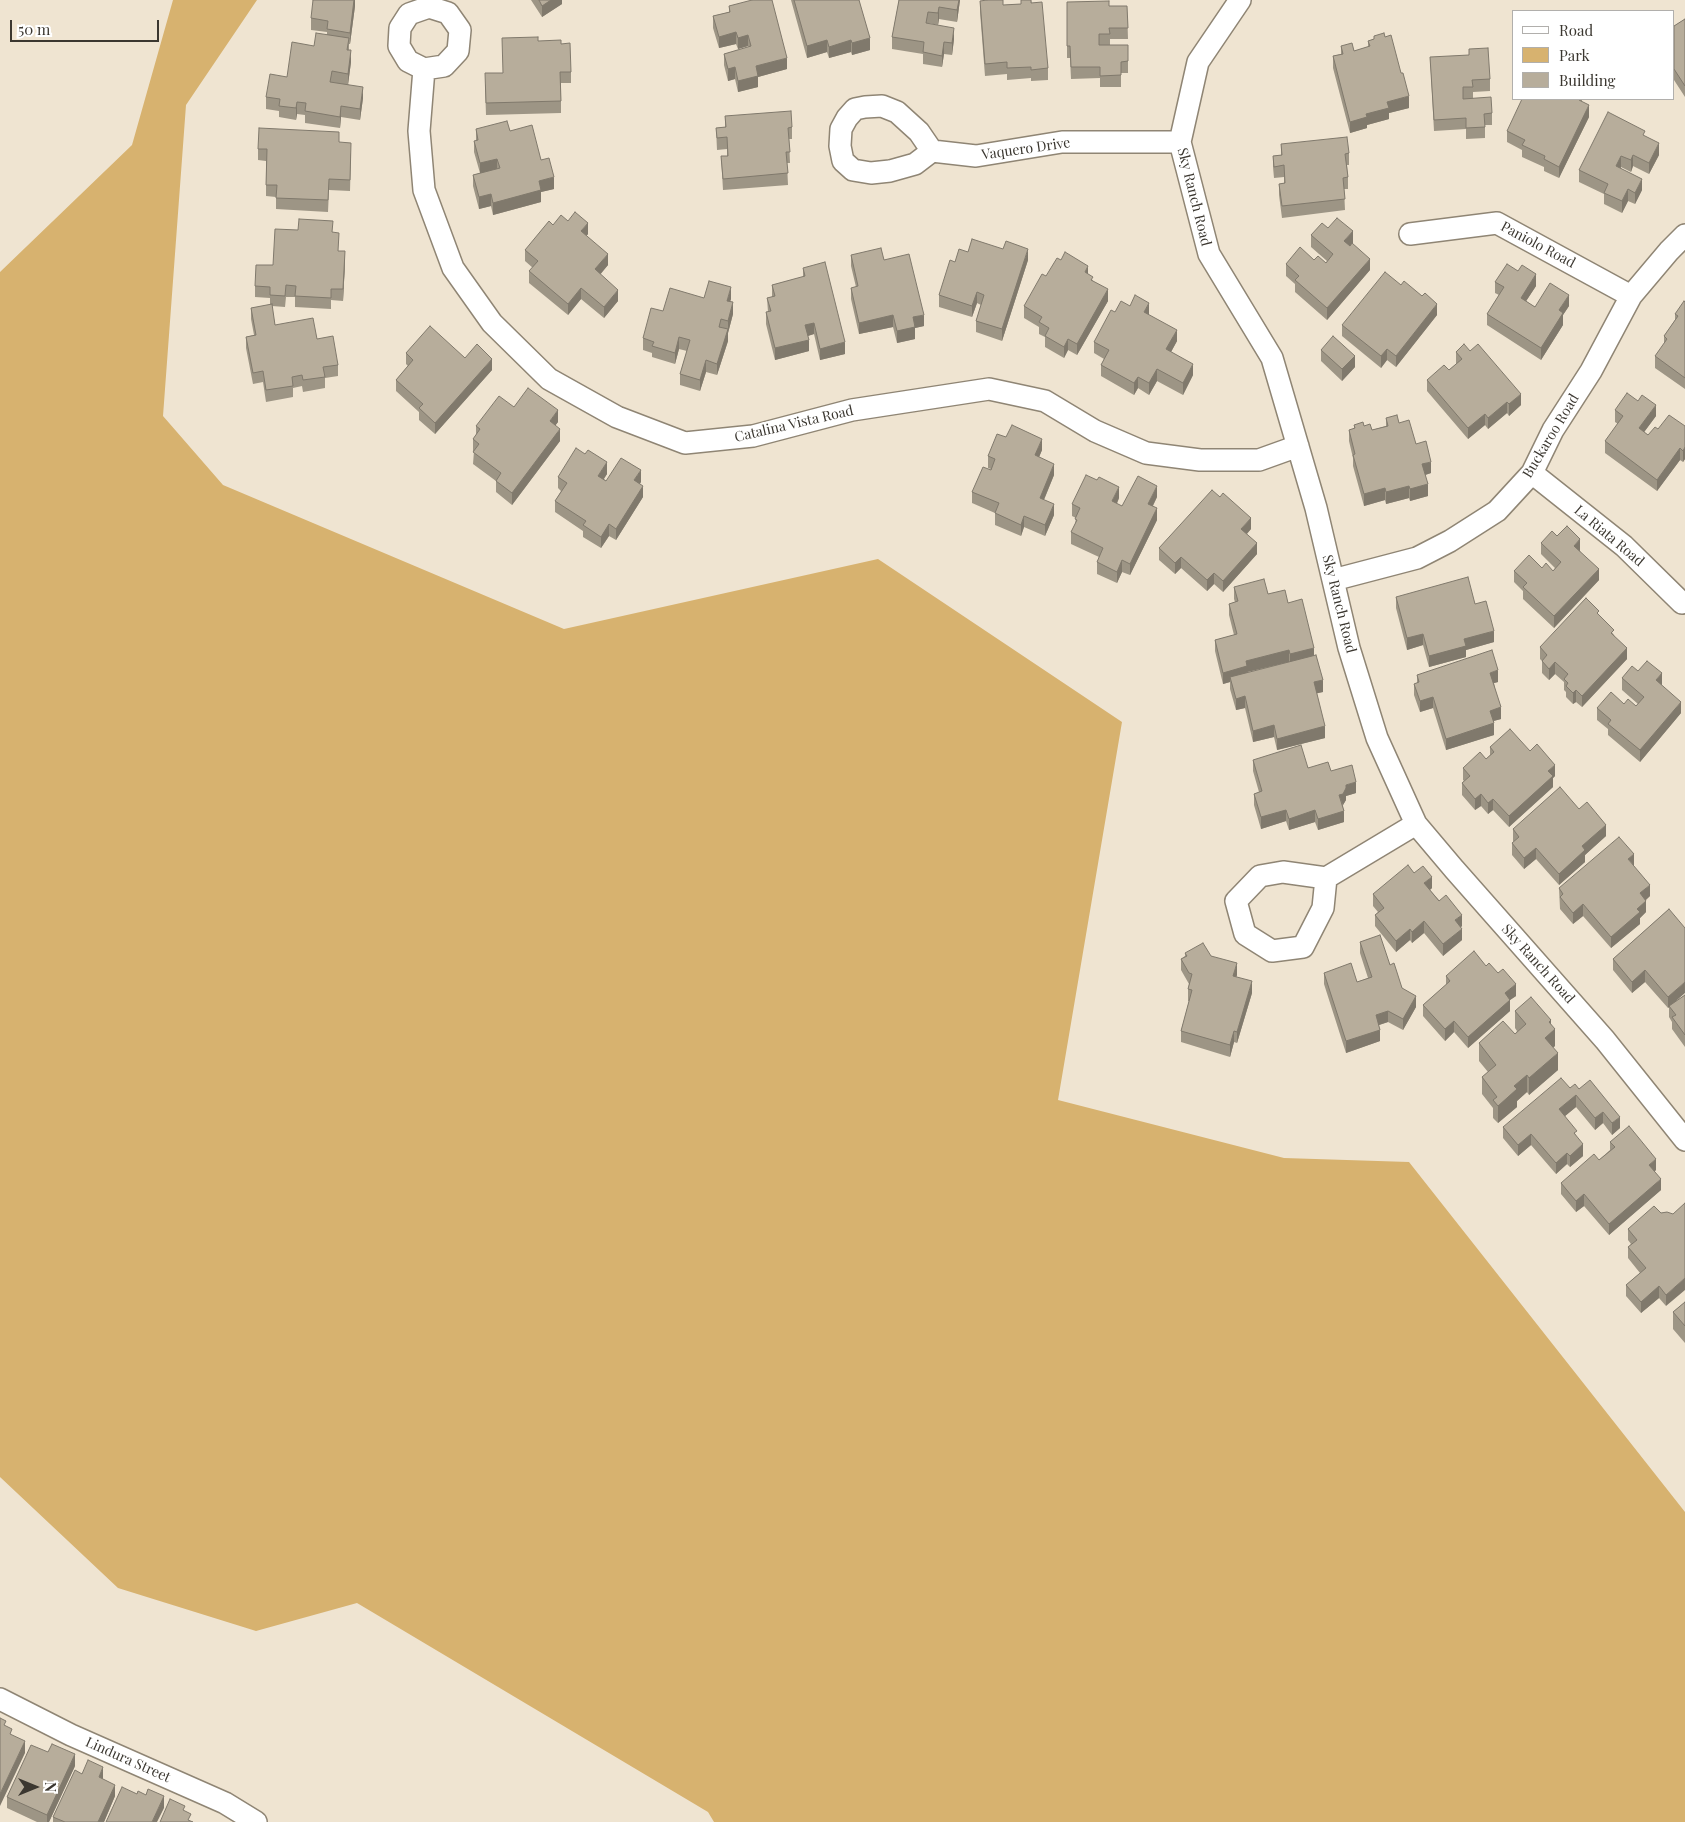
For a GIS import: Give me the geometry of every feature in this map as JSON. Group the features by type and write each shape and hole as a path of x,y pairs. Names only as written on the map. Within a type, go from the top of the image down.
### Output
{"street":[{"name":"Sky Ranch Road","path":"1240,0 1198,62 1180,142 1209,254 1272,358 1316,508 1349,648 1377,738 1416,824 1454,870 1605,1040 1685,1140"},
{"name":"Catalina Vista Road","path":"424,70 419,131 424,190 452,268 492,323 549,380 617,417 685,443 753,436 852,410 989,389 1045,401 1094,431 1146,453 1200,460 1259,460 1298,446"},
{"name":"Vaquero Drive","path":"932,151 976,156 1062,142 1180,142"},
{"name":"Paniolo Road","path":"1410,234 1497,222 1631,296"},
{"name":"Buckaroo Road","path":"1332,580 1417,558 1450,541 1497,511 1532,473 1553,430 1591,371 1631,296 1685,235"},
{"name":"La Riata Road","path":"1532,473 1624,546 1682,603"},
{"path":"1326,878 1323,908 1303,946 1272,951 1245,934 1236,901 1260,876 1283,872 1326,878 1416,824"},
{"name":"Lindura Street","path":"0,1699 71,1735 225,1803 256,1822"}],"green space":[{"path":"173,0 257,0 186,105 163,416 223,485 564,629 878,559 1122,722 1058,1100 1284,1158 1409,1162 1685,1512 1685,1822 714,1822 708,1812 357,1603 256,1631 118,1588 0,1477 0,272 132,145"}],"building":[{"path":"313,0 354,0 350,33 327,29 328,21 311,18"},
{"path":"539,0 551,0 542,6"},
{"path":"752,0 772,0 787,58 756,66 758,76 738,81 735,67 728,69 724,54 751,46 748,35 738,38 736,32 719,37 713,16 730,12 729,6"},
{"path":"794,0 859,0 870,38 852,43 851,40 829,47 827,40 807,46"},
{"path":"899,0 959,0 957,10 939,7 938,13 928,12 926,23 954,28 952,43 944,42 942,56 923,52 924,42 892,37"},
{"path":"1003,0 1003,5 1021,4 1021,0 1031,0 1031,3 1042,2 1048,68 1031,70 1031,67 1007,68 1007,62 985,64 980,1"},
{"path":"1109,1 1109,6 1127,6 1128,28 1109,28 1110,34 1099,34 1099,45 1128,45 1128,61 1121,62 1121,75 1100,76 1100,67 1071,67 1070,46 1067,46 1067,2"},
{"path":"1685,19 1685,86 1675,71 1675,25"},
{"path":"316,33 349,38 347,50 351,50 348,74 332,71 330,82 363,87 360,109 341,106 340,117 305,111 306,103 297,102 296,108 279,106 280,99 266,97 270,74 287,77 292,42 314,46"},
{"path":"1384,33 1385,37 1391,35 1409,96 1387,102 1389,108 1366,114 1367,117 1350,122 1333,56 1343,54 1341,46 1352,43 1354,51 1370,46 1368,41 1374,39 1374,36"},
{"path":"538,37 538,41 561,40 561,44 570,43 571,72 560,72 561,101 486,103 485,73 503,73 502,38"},
{"path":"1488,48 1490,79 1472,80 1473,87 1463,87 1463,99 1491,97 1492,113 1484,114 1485,127 1466,128 1466,118 1434,120 1430,57 1469,55 1469,49"},
{"path":"1522,100 1579,100 1589,105 1559,167 1544,159 1545,156 1522,145 1525,140 1507,131"},
{"path":"791,111 792,127 788,128 790,152 786,152 788,173 723,179 721,156 728,156 727,137 717,138 716,128 726,127 725,116"},
{"path":"1608,112 1645,131 1643,135 1659,143 1649,163 1633,155 1631,160 1621,156 1616,166 1642,179 1635,193 1628,189 1622,201 1604,193 1608,184 1579,170"},
{"path":"507,121 510,131 532,125 541,160 549,158 554,177 539,181 541,190 493,203 491,194 479,197 473,175 500,168 497,159 480,163 474,141 478,140 476,129"},
{"path":"259,128 339,132 339,142 351,143 350,180 329,179 328,200 276,198 277,185 266,185 267,149 258,149"},
{"path":"1347,137 1349,153 1345,154 1348,177 1343,178 1345,199 1282,206 1279,184 1285,183 1284,165 1274,167 1273,156 1282,155 1281,144"},
{"path":"575,212 588,223 581,231 608,254 595,269 618,290 604,307 581,288 568,304 529,271 538,261 525,250 549,221 553,225 561,215 568,221"},
{"path":"1337,218 1353,231 1344,241 1350,246 1352,243 1370,259 1327,308 1295,280 1299,276 1286,264 1300,247 1314,260 1318,256 1326,263 1333,254 1311,235 1322,223 1328,228"},
{"path":"299,219 333,221 332,232 339,233 338,251 345,251 343,289 331,289 331,298 295,296 296,286 286,285 285,296 270,295 270,287 255,286 256,265 273,265 275,229 298,230"},
{"path":"972,239 1003,249 1006,241 1028,249 1002,329 976,321 984,295 977,292 972,306 939,295 950,260 955,262 959,249 968,252"},
{"path":"881,248 884,260 909,254 924,315 913,317 915,327 897,331 893,315 859,323 851,288 858,286 851,255"},
{"path":"1065,252 1088,266 1085,272 1093,277 1091,280 1108,289 1077,344 1068,339 1064,347 1045,336 1049,328 1039,322 1042,317 1024,306 1042,274 1046,276 1057,258 1061,260"},
{"path":"825,262 845,342 820,349 814,323 805,325 809,340 775,348 766,312 771,311 767,298 775,296 772,285 805,276 803,268"},
{"path":"1507,264 1518,271 1522,265 1536,274 1521,298 1535,307 1550,283 1569,295 1559,310 1563,313 1541,348 1487,314 1504,287 1495,282"},
{"path":"1385,272 1401,285 1404,281 1422,296 1425,293 1437,304 1396,356 1387,349 1381,356 1342,325"},
{"path":"709,281 731,287 727,301 733,302 728,321 721,319 719,327 728,329 717,364 706,360 700,380 680,374 690,340 679,337 675,353 652,346 654,342 643,338 651,308 663,311 670,288 704,298"},
{"path":"1135,295 1149,303 1144,312 1177,330 1166,349 1193,364 1183,383 1157,369 1149,383 1138,377 1134,383 1101,365 1109,350 1094,342 1111,310 1115,312 1121,301 1130,306"},
{"path":"1684,301 1685,378 1655,356 1667,339 1664,336 1678,316 1675,314"},
{"path":"272,304 275,325 313,318 317,339 333,336 338,365 323,367 325,377 303,380 302,375 292,377 293,386 266,390 263,371 253,373 246,337 256,335 251,308"},
{"path":"430,326 465,358 477,344 492,359 435,423 419,408 423,404 396,380 413,360 406,353"},
{"path":"1333,336 1355,356 1342,369 1321,350"},
{"path":"1464,344 1470,351 1478,344 1521,394 1509,404 1507,402 1488,418 1485,414 1468,428 1427,380 1444,365 1449,370 1462,359 1456,352"},
{"path":"528,388 558,410 550,421 560,429 512,493 496,481 501,473 473,452 479,444 473,439 480,429 476,426 499,396 514,407"},
{"path":"1627,393 1638,401 1642,395 1656,405 1639,428 1648,435 1655,427 1658,429 1669,415 1685,426 1685,447 1683,451 1680,448 1657,480 1605,441 1623,416 1615,410"},
{"path":"1397,415 1399,423 1409,420 1416,444 1426,441 1431,462 1422,464 1428,484 1410,489 1409,486 1386,492 1385,488 1364,494 1353,455 1355,454 1349,430 1355,428 1354,425 1363,422 1364,426 1370,424 1372,430 1388,426 1386,418"},
{"path":"1012,425 1042,439 1035,455 1054,464 1040,498 1054,504 1045,525 1024,516 1021,525 995,513 999,503 972,492 983,467 991,470 995,459 988,456 997,434 1006,437"},
{"path":"576,448 585,454 588,450 607,462 598,476 606,481 621,458 641,470 634,480 643,486 616,529 609,524 601,537 583,525 586,521 555,501 567,483 558,477"},
{"path":"1086,475 1097,480 1099,477 1119,487 1112,501 1122,506 1138,476 1157,486 1148,504 1157,508 1130,564 1122,560 1117,572 1097,562 1103,548 1071,532 1080,508 1072,504"},
{"path":"1212,490 1220,497 1223,493 1251,518 1241,529 1257,543 1223,581 1214,573 1207,580 1181,557 1175,563 1159,548"},
{"path":"1567,526 1580,539 1574,546 1599,569 1554,616 1523,587 1527,583 1514,571 1529,555 1542,568 1546,563 1553,571 1561,562 1541,543 1552,531 1557,536"},
{"path":"1468,577 1475,604 1486,601 1494,631 1464,639 1466,646 1429,656 1423,634 1407,638 1396,597"},
{"path":"1264,579 1268,594 1285,590 1288,603 1302,599 1314,648 1290,654 1289,650 1246,661 1247,666 1223,673 1215,640 1237,634 1229,604 1238,601 1234,587"},
{"path":"1586,598 1599,611 1597,613 1614,630 1611,633 1627,648 1582,696 1576,690 1573,693 1566,686 1568,683 1564,679 1568,674 1555,662 1549,669 1542,661 1547,655 1540,647"},
{"path":"1492,650 1498,670 1490,673 1501,707 1490,711 1494,723 1446,739 1433,697 1420,701 1414,684 1419,682 1417,675"},
{"path":"1316,655 1323,680 1314,682 1325,726 1277,739 1274,725 1253,731 1245,696 1236,699 1230,677"},
{"path":"1647,661 1662,673 1656,680 1681,702 1640,750 1608,724 1611,720 1597,708 1611,692 1624,704 1628,699 1636,706 1644,697 1622,678 1632,666 1638,671"},
{"path":"1510,729 1530,751 1537,744 1555,765 1548,771 1553,776 1509,816 1493,799 1488,803 1481,794 1475,799 1462,783 1470,776 1463,768 1480,752 1486,759 1494,752 1490,747"},
{"path":"1301,745 1308,768 1328,762 1331,771 1352,765 1356,782 1346,785 1343,794 1339,795 1344,811 1318,819 1315,810 1289,819 1286,810 1261,817 1254,794 1262,791 1253,760"},
{"path":"1560,787 1579,809 1587,802 1606,825 1582,846 1585,850 1559,874 1536,848 1524,858 1512,843 1519,837 1513,829"},
{"path":"1619,837 1634,854 1628,859 1650,885 1640,893 1646,901 1637,909 1640,912 1611,937 1583,904 1573,913 1560,897 1563,894 1559,888"},
{"path":"1408,865 1414,873 1423,866 1432,877 1424,883 1439,901 1446,895 1462,915 1455,920 1462,929 1443,944 1424,921 1412,932 1410,929 1396,941 1375,915 1384,908 1373,894"},
{"path":"1669,909 1685,928 1685,982 1668,997 1645,970 1632,982 1613,959"},
{"path":"1380,935 1390,965 1394,963 1402,988 1416,996 1403,1019 1388,1011 1376,1015 1380,1030 1346,1041 1324,973 1351,963 1357,982 1372,977 1360,942"},
{"path":"1203,943 1211,956 1237,963 1233,976 1252,981 1237,1032 1234,1031 1230,1045 1181,1031 1192,990 1188,989 1192,974 1189,973 1181,959 1187,956 1185,953"},
{"path":"1474,951 1486,966 1489,963 1498,973 1503,969 1516,984 1505,993 1510,1000 1468,1037 1454,1021 1445,1029 1423,1005 1450,981 1446,976"},
{"path":"1685,995 1685,1035 1672,1017 1676,1015 1669,1006"},
{"path":"1531,997 1551,1020 1549,1022 1555,1029 1545,1038 1558,1053 1529,1078 1527,1075 1514,1086 1517,1089 1498,1106 1493,1100 1497,1097 1482,1077 1496,1065 1479,1043 1503,1021 1515,1034 1526,1024 1515,1011"},
{"path":"1561,1078 1570,1088 1575,1084 1579,1089 1590,1080 1620,1117 1612,1123 1603,1112 1595,1118 1576,1095 1559,1109 1577,1131 1574,1133 1583,1144 1570,1156 1567,1153 1556,1163 1531,1134 1518,1145 1503,1127"},
{"path":"1629,1126 1656,1159 1649,1165 1661,1179 1609,1224 1584,1194 1576,1201 1561,1183 1594,1154 1599,1160 1615,1147 1610,1142"},
{"path":"1685,1203 1685,1278 1666,1295 1659,1286 1641,1302 1626,1285 1646,1268 1628,1247 1637,1240 1628,1229 1654,1206 1661,1213 1673,1214"},
{"path":"1685,1302 1685,1326 1673,1312"},
{"path":"0,1718 6,1721 4,1725 12,1729 10,1734 25,1741 0,1794"},
{"path":"52,1744 75,1754 47,1815 7,1797 31,1745 48,1752"},
{"path":"88,1760 103,1767 99,1777 115,1785 98,1822 65,1822 53,1817 75,1770 82,1774"},
{"path":"122,1787 137,1794 138,1791 146,1795 148,1789 164,1796 152,1822 106,1822"},
{"path":"170,1799 185,1806 183,1810 191,1814 188,1820 193,1822 160,1822"}]}
